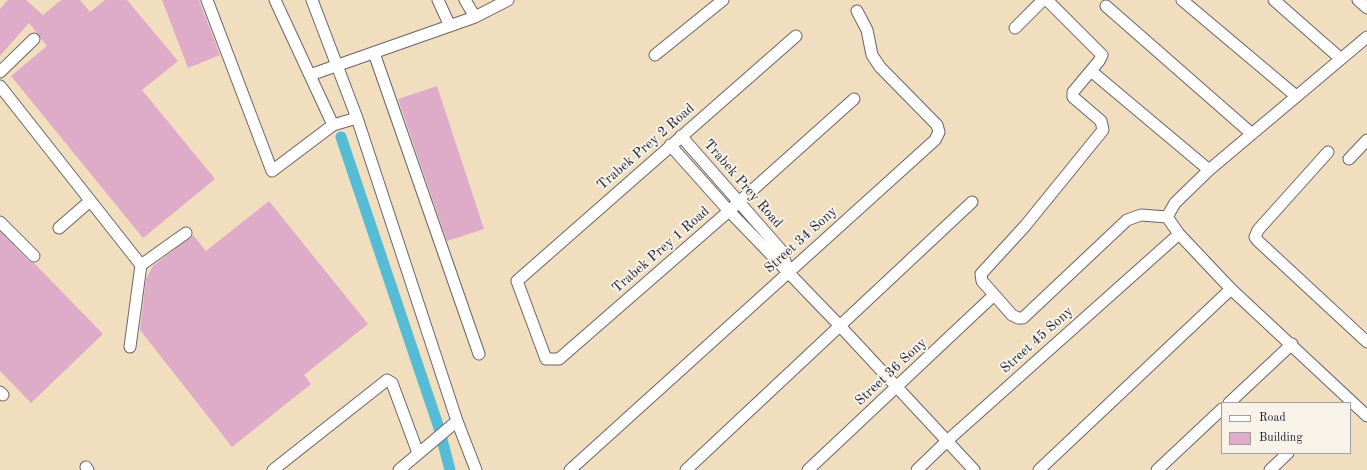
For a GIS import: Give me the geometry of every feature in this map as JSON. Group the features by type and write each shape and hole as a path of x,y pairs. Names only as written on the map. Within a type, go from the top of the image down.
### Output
{"street":[{"path":"207,0 272,171 333,125 357,118"},
{"path":"275,0 333,125"},
{"path":"312,0 357,118 454,423 476,470"},
{"path":"438,0 450,26"},
{"path":"465,0 475,17"},
{"path":"310,76 475,17 508,0"},
{"path":"655,55 723,0"},
{"path":"1015,28 1043,0"},
{"path":"1047,0 1102,55 1099,61 1073,92 1073,97 1101,121 1103,130 1025,226 981,274 982,281 1012,315 1018,318 1023,318 1128,220 1141,215 1167,217"},
{"path":"1182,0 1296,96"},
{"path":"1274,0 1340,59"},
{"path":"1358,0 1367,8"},
{"path":"1106,6 1252,134"},
{"name":"Street 34 Sony","path":"570,470 788,271 935,140 939,132 937,125 880,67 872,55 867,30 857,11"},
{"name":"Trabek Prey 2 Road","path":"517,281 670,145 796,36"},
{"path":"1167,217 1175,203 1209,170 1367,37"},
{"path":"0,72 34,39"},
{"path":"374,53 479,354"},
{"path":"1091,71 1209,170"},
{"path":"0,86 140,265 130,347"},
{"name":"Trabek Prey 1 Road","path":"517,281 546,359 559,359 729,211 854,99"},
{"name":"Trabek Prey Road","path":"681,136 781,250 788,271"},
{"path":"1349,159 1367,140"},
{"name":"Trabek Prey Road","path":"670,145 729,211 788,271"},
{"path":"1328,152 1258,230 1255,237 1367,342"},
{"path":"59,228 90,201"},
{"path":"686,470 972,202"},
{"path":"1167,217 1179,234 1231,289 1292,344 1344,400"},
{"path":"0,222 34,256"},
{"path":"140,265 186,233"},
{"name":"Street 45 Sony","path":"917,470 947,441 1179,234"},
{"path":"788,271 974,470"},
{"path":"1039,470 1231,289"},
{"name":"Street 36 Sony","path":"808,470 994,295"},
{"path":"1230,402 1292,344"},
{"path":"273,470 387,380 392,383 421,451"},
{"path":"1351,405 1367,416"},
{"path":"1157,470 1221,410"},
{"path":"399,470 454,423"},
{"path":"1270,470 1287,454"}],"building":[{"path":"8,0 26,0 43,15 61,0 80,0 90,12 105,0 127,0 178,61 142,90 215,179 143,238 11,76 47,46 29,23 0,56 0,9"},
{"path":"162,0 199,0 220,55 188,68"},
{"path":"437,86 484,229 447,241 398,99"},
{"path":"269,201 368,324 304,375 311,384 232,447 140,330 146,279 153,266 193,235 206,251"},
{"path":"0,232 29,261 34,263 103,334 31,403 0,371"}],"waterway":[{"path":"341,137 439,428 450,470"}]}
